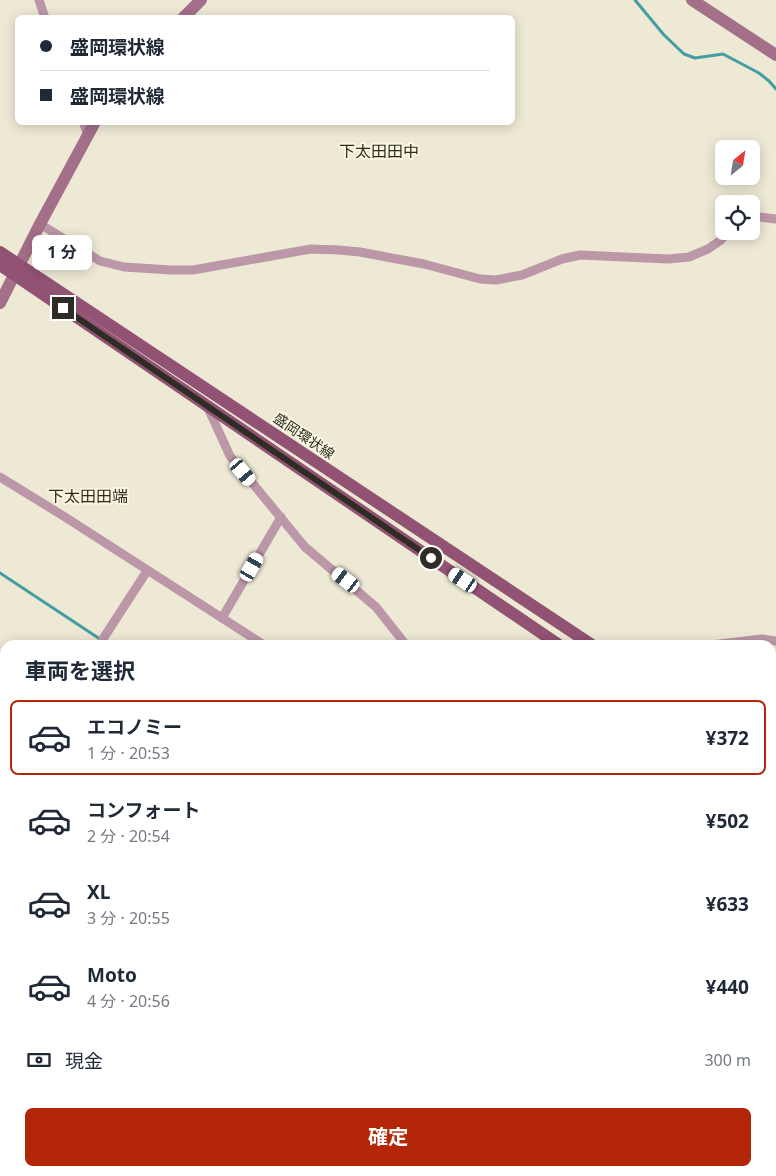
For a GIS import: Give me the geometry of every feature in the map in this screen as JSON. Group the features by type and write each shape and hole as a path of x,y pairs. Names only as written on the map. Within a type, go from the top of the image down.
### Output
{"main road":[{"name":"盛岡環状線","path":"0,252 17,270 208,406 552,640"},
{"name":"盛岡環状線","path":"0,266 17,270 584,640"}],"street":[{"path":"39,0 45,15"},
{"path":"186,15 201,0"},
{"path":"692,0 776,55"},
{"path":"0,303 85,129"},
{"path":"760,216 776,220"},
{"path":"40,224 100,261 124,267 193,270 320,249 360,252 424,264 480,279 496,280 522,275 562,258 580,255 668,259 690,257 708,249 721,240"},
{"path":"208,406 230,456 305,547 346,580 376,608 402,640"},
{"path":"0,476 256,640"},
{"path":"222,618 281,517"},
{"path":"102,640 147,571"},
{"path":"754,640 776,640"}],"waterway":[{"path":"635,0 664,35 684,54 695,58 723,54 759,73 776,89"},
{"path":"0,573 101,640"}],"district":[{"name":"下太田田中","path":"379,151"},
{"name":"下太田田端","path":"88,496"}],"route":[{"path":"63,308 431,558"}]}
